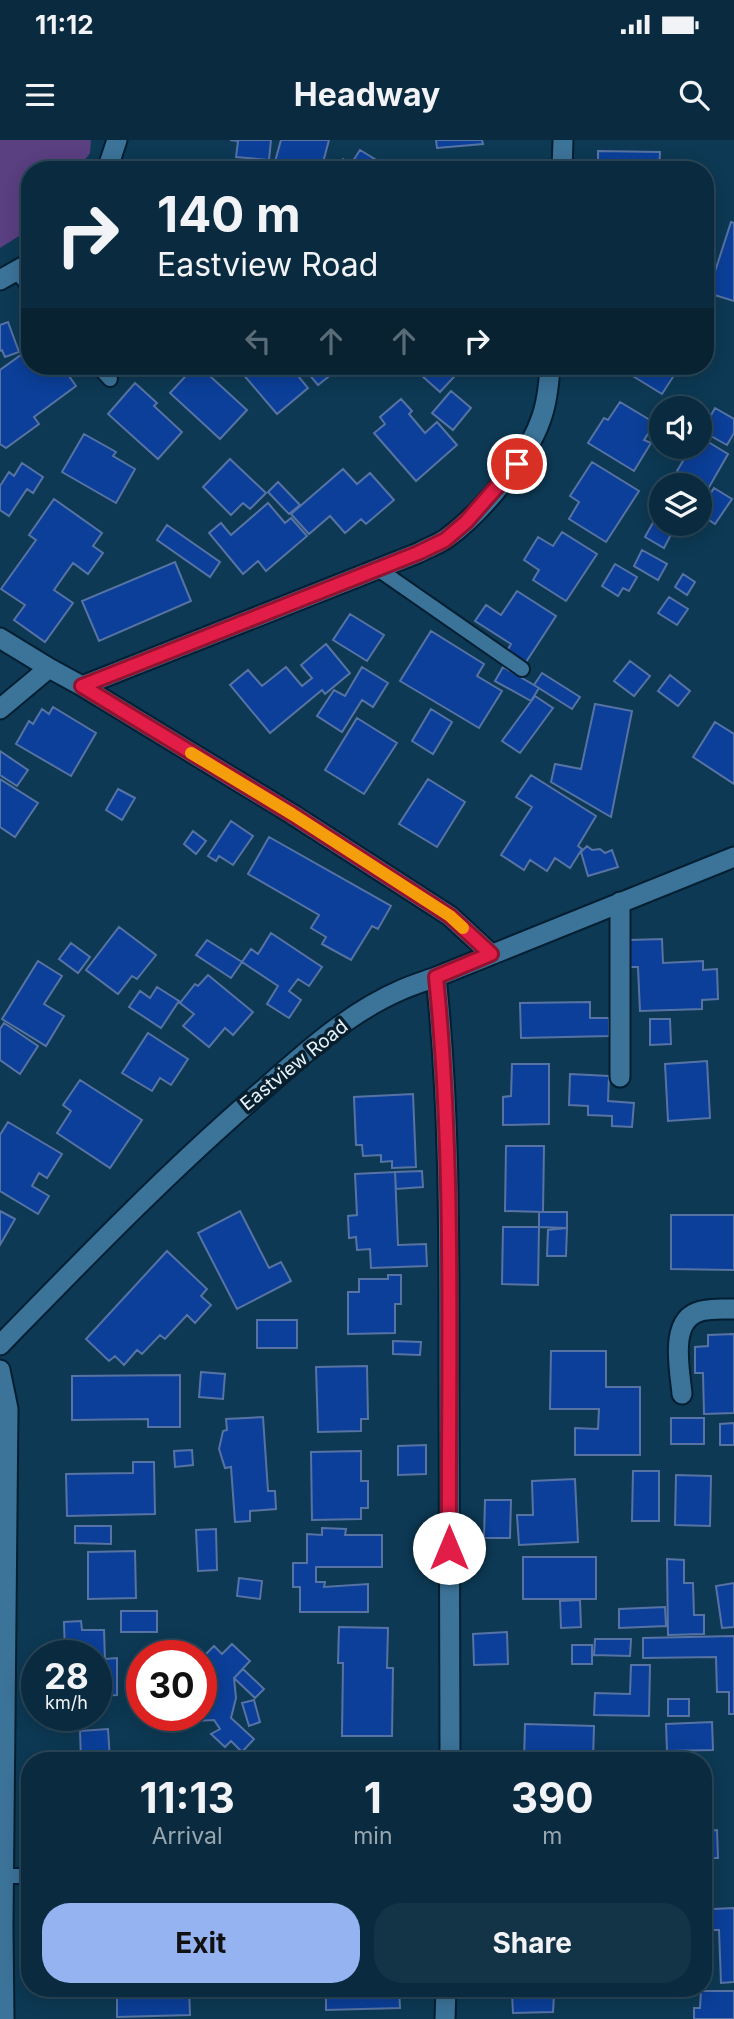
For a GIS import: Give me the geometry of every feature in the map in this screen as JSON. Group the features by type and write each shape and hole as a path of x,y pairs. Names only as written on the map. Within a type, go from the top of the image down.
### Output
{"street":[{"path":"110,161 117,140"},
{"path":"562,161 563,140"},
{"path":"82,686 445,540 466,522 526,452 541,419 549,375"},
{"path":"0,638 292,814 450,916 491,954"},
{"path":"0,709 49,668"},
{"name":"Eastview Road","path":"0,1345 198,1146 321,1040 365,1009 400,990 734,857"},
{"path":"620,902 620,1077"},
{"path":"436,977 446,1119 449,1267 450,1752"},
{"path":"682,1394 677,1341 685,1324 692,1314 701,1311 734,1309"},
{"path":"0,1370 8,1409 4,2019"},
{"path":"445,2019 446,1997"}],"lane":[{"path":"106,375 110,379"},
{"path":"378,569 522,669"},
{"path":"4,1876 21,1876"}],"shaded area":[{"path":"0,140 91,140 90,153 84,161 21,161 21,235 0,248"}],"building":[{"path":"230,140 271,140 269,160 236,157 238,141"},
{"path":"281,140 329,140 323,161 275,161"},
{"path":"436,140 482,140 483,144 437,148"},
{"path":"360,150 378,161 353,161"},
{"path":"598,151 660,152 660,161 598,161"},
{"path":"731,222 734,223 734,301 714,295 714,274"},
{"path":"8,322 19,352 5,357 2,350 0,351 0,325"},
{"path":"21,355 21,375 68,375 76,386 34,417 39,424 6,448 0,444 0,370"},
{"path":"187,375 209,375 247,410 220,439 170,393"},
{"path":"244,375 297,375 308,388 277,414"},
{"path":"310,375 331,375 318,385"},
{"path":"421,375 456,375 440,392"},
{"path":"631,375 674,375 662,394"},
{"path":"135,383 157,403 154,406 182,432 158,459 108,414"},
{"path":"451,391 471,408 453,430 432,413"},
{"path":"401,399 412,411 409,414 425,433 437,422 457,445 416,481 374,433 385,424 380,417"},
{"path":"620,402 649,419 649,432 644,440 649,442 649,446 634,471 588,443 604,418 608,420"},
{"path":"715,408 734,419 734,433 727,445 712,437 712,413"},
{"path":"84,434 116,452 113,456 135,469 116,503 62,472"},
{"path":"712,444 728,454 712,482 712,473 677,471 684,459 712,459"},
{"path":"230,459 266,493 250,509 243,503 231,515 203,487"},
{"path":"592,462 639,491 606,542 569,519 579,502 570,496"},
{"path":"22,463 43,477 33,493 27,489 9,516 0,510 0,486 9,472 14,476"},
{"path":"343,469 357,484 370,473 394,500 366,524 361,519 345,533 330,516 309,534 291,514"},
{"path":"278,482 300,505 289,514 268,492"},
{"path":"714,488 732,499 715,524 712,522"},
{"path":"54,499 102,533 93,546 103,553 88,574 73,563 54,590 73,603 45,642 14,620 25,605 1,589 36,540 29,535"},
{"path":"268,503 285,523 291,518 307,536 266,571 258,561 243,574 209,533 221,523 231,535"},
{"path":"167,525 220,562 210,577 157,540"},
{"path":"649,530 649,536 670,536 664,548 645,537"},
{"path":"562,532 597,554 566,601 533,580 539,570 524,560 538,537 553,546"},
{"path":"642,550 667,564 658,580 634,566"},
{"path":"175,562 191,601 99,641 82,601"},
{"path":"615,564 637,577 629,591 623,588 618,596 602,586"},
{"path":"683,574 695,582 687,595 675,587"},
{"path":"517,591 556,616 524,665 506,653 511,644 475,621 486,605 501,615"},
{"path":"669,597 688,609 677,625 658,613"},
{"path":"350,614 384,635 367,661 333,640"},
{"path":"431,631 484,664 477,676 502,691 479,728 400,681"},
{"path":"326,644 350,673 325,694 322,690 270,733 230,685 248,670 262,686 286,667 302,686 312,678 301,665"},
{"path":"630,661 650,676 634,696 614,681"},
{"path":"362,667 388,683 373,707 362,700 342,732 317,716 334,690 345,696"},
{"path":"503,667 539,688 531,701 495,681"},
{"path":"542,673 580,697 572,709 534,685"},
{"path":"670,675 690,691 678,706 658,691"},
{"path":"535,696 553,708 520,753 502,741"},
{"path":"595,704 632,711 611,817 551,782 555,764 581,769"},
{"path":"53,707 96,733 71,776 16,744 29,721 33,724 42,709 49,714"},
{"path":"431,709 452,722 433,754 412,741"},
{"path":"357,718 397,743 364,794 325,770"},
{"path":"715,722 734,734 734,784 693,757"},
{"path":"0,751 28,770 17,786 0,775"},
{"path":"531,775 596,816 578,846 582,849 570,868 555,858 547,871 530,860 524,870 501,855 532,807 516,797"},
{"path":"0,779 38,803 15,837 0,827"},
{"path":"428,779 465,802 437,847 399,824"},
{"path":"118,789 135,798 122,820 106,810"},
{"path":"231,821 253,836 233,865 219,856 216,861 208,856"},
{"path":"193,831 206,841 196,854 184,844"},
{"path":"269,837 391,906 378,929 372,926 351,960 322,944 326,937 311,928 319,915 248,874"},
{"path":"587,846 605,853 612,850 618,867 588,876 581,852"},
{"path":"119,927 156,955 137,979 132,976 118,994 86,970"},
{"path":"271,933 322,967 309,986 298,979 289,991 301,1000 289,1018 267,1004 278,986 242,962 251,949 258,954"},
{"path":"662,939 663,963 703,961 703,970 717,969 718,999 702,1000 702,1009 640,1011 638,967 630,967 629,940"},
{"path":"207,940 242,962 231,978 196,955"},
{"path":"71,943 90,957 78,973 59,959"},
{"path":"38,961 62,976 44,1004 64,1016 46,1046 2,1019"},
{"path":"208,975 253,1012 233,1035 225,1028 209,1047 183,1026 194,1014 180,1003 195,984 198,986"},
{"path":"157,987 179,1001 161,1028 129,1007 140,991 150,998"},
{"path":"590,1002 590,1018 609,1018 609,1036 521,1038 520,1003"},
{"path":"650,1019 670,1019 671,1044 650,1045"},
{"path":"4,1023 38,1046 20,1074 0,1060 0,1029"},
{"path":"148,1033 188,1059 171,1085 160,1078 152,1091 122,1073"},
{"path":"707,1061 710,1118 668,1121 665,1064"},
{"path":"512,1064 549,1064 549,1124 503,1125 503,1097 511,1096"},
{"path":"570,1074 609,1076 608,1101 634,1103 632,1127 612,1126 612,1116 588,1115 588,1106 569,1105"},
{"path":"80,1080 142,1120 110,1168 57,1133 71,1111 63,1105"},
{"path":"413,1094 416,1167 392,1168 392,1161 381,1162 381,1155 363,1156 362,1145 356,1145 354,1097"},
{"path":"8,1122 62,1154 47,1178 39,1173 32,1186 49,1196 38,1214 0,1191 0,1135"},
{"path":"506,1146 544,1146 543,1212 505,1211"},
{"path":"422,1171 423,1187 396,1189 395,1172"},
{"path":"395,1172 398,1245 426,1244 427,1266 371,1268 370,1249 357,1250 356,1237 349,1238 348,1216 357,1215 355,1174"},
{"path":"0,1211 15,1219 0,1245"},
{"path":"240,1211 269,1268 281,1262 291,1281 237,1309 198,1233"},
{"path":"539,1212 567,1212 567,1228 539,1227"},
{"path":"671,1215 734,1215 734,1270 671,1269"},
{"path":"503,1227 539,1227 538,1285 502,1284"},
{"path":"567,1228 566,1256 547,1256 548,1230"},
{"path":"167,1251 207,1289 201,1296 211,1305 195,1323 187,1315 165,1339 160,1335 142,1354 137,1350 124,1365 115,1356 109,1361 86,1339"},
{"path":"388,1275 401,1275 401,1304 395,1304 395,1333 348,1334 348,1292 359,1292 359,1279 388,1279"},
{"path":"257,1320 297,1320 297,1348 257,1348"},
{"path":"734,1334 734,1413 704,1414 703,1373 695,1373 695,1347 708,1346 708,1335"},
{"path":"393,1341 421,1342 420,1355 393,1354"},
{"path":"551,1351 606,1351 606,1387 640,1387 640,1455 575,1455 575,1428 598,1429 599,1409 550,1409"},
{"path":"367,1366 368,1419 361,1419 361,1431 318,1432 316,1367"},
{"path":"201,1372 225,1374 223,1399 199,1397"},
{"path":"180,1375 180,1427 148,1427 148,1419 72,1420 72,1376"},
{"path":"263,1417 268,1491 275,1491 276,1509 250,1511 250,1521 235,1522 231,1467 225,1468 219,1449 223,1431 227,1430 226,1419"},
{"path":"671,1418 704,1418 704,1444 671,1444"},
{"path":"734,1423 734,1445 720,1445 720,1424"},
{"path":"426,1445 426,1474 398,1475 398,1446"},
{"path":"192,1450 193,1465 175,1467 174,1451"},
{"path":"361,1451 361,1481 368,1481 368,1508 361,1508 361,1519 312,1520 311,1452"},
{"path":"133,1462 154,1462 155,1514 67,1516 66,1474 133,1473"},
{"path":"633,1471 659,1471 659,1521 632,1521"},
{"path":"676,1475 711,1476 710,1526 675,1525"},
{"path":"575,1479 578,1542 519,1545 517,1515 533,1515 532,1481"},
{"path":"485,1500 511,1500 510,1538 484,1538"},
{"path":"75,1526 111,1526 111,1544 75,1543"},
{"path":"322,1528 346,1529 345,1535 382,1535 382,1567 316,1567 316,1582 325,1582 324,1587 368,1584 368,1612 300,1612 300,1587 293,1587 293,1563 307,1563 307,1534 322,1535"},
{"path":"216,1529 217,1570 198,1571 196,1530"},
{"path":"135,1551 136,1598 88,1599 88,1552"},
{"path":"523,1557 596,1557 596,1599 523,1599"},
{"path":"667,1559 684,1560 684,1583 693,1583 694,1615 704,1615 704,1634 668,1635"},
{"path":"239,1578 262,1581 260,1599 237,1596"},
{"path":"734,1583 734,1627 722,1628 716,1586"},
{"path":"580,1600 581,1627 561,1628 560,1601"},
{"path":"665,1607 666,1626 619,1628 619,1609"},
{"path":"121,1611 157,1611 157,1632 121,1632"},
{"path":"81,1621 82,1630 104,1630 104,1640 65,1640 64,1622"},
{"path":"339,1627 388,1628 387,1668 393,1668 392,1736 342,1736 343,1663 338,1663"},
{"path":"507,1632 508,1664 474,1665 473,1634"},
{"path":"734,1636 734,1714 729,1714 729,1692 717,1692 716,1657 643,1658 643,1638"},
{"path":"595,1639 631,1639 630,1656 594,1655"},
{"path":"232,1644 250,1661 234,1678 236,1698 231,1718 254,1739 242,1752 231,1741 225,1747 211,1734 220,1729 217,1724 217,1649 222,1654"},
{"path":"572,1645 592,1645 592,1664 572,1664"},
{"path":"112,1658 117,1658 117,1695 112,1695"},
{"path":"631,1665 650,1665 649,1716 594,1715 595,1693 630,1694"},
{"path":"243,1669 264,1689 255,1698 234,1678"},
{"path":"668,1699 689,1699 689,1716 668,1716"},
{"path":"254,1700 260,1722 249,1726 242,1703"},
{"path":"712,1722 713,1750 667,1751 666,1724"},
{"path":"525,1724 594,1726 593,1752 524,1752"},
{"path":"80,1731 108,1731 109,1752 81,1752"},
{"path":"717,1830 718,1858 712,1858 712,1831"},
{"path":"734,1908 734,1982 721,1983 719,1930 713,1930 713,1909"},
{"path":"712,1991 734,1991 734,2019 694,2019 694,2008 700,2008 701,1997 712,1997"},
{"path":"117,1997 189,1997 190,2015 117,2017"},
{"path":"326,1997 399,1997 400,2008 326,2010"},
{"path":"512,1997 554,1997 553,2012 513,2013"}],"slow traffic":[{"path":"191,753 292,814 450,916 463,928"}],"route":[{"path":"449,1548 446,1119 436,977 491,954 450,916 292,814 82,686 445,540 466,522 517,464"}]}
